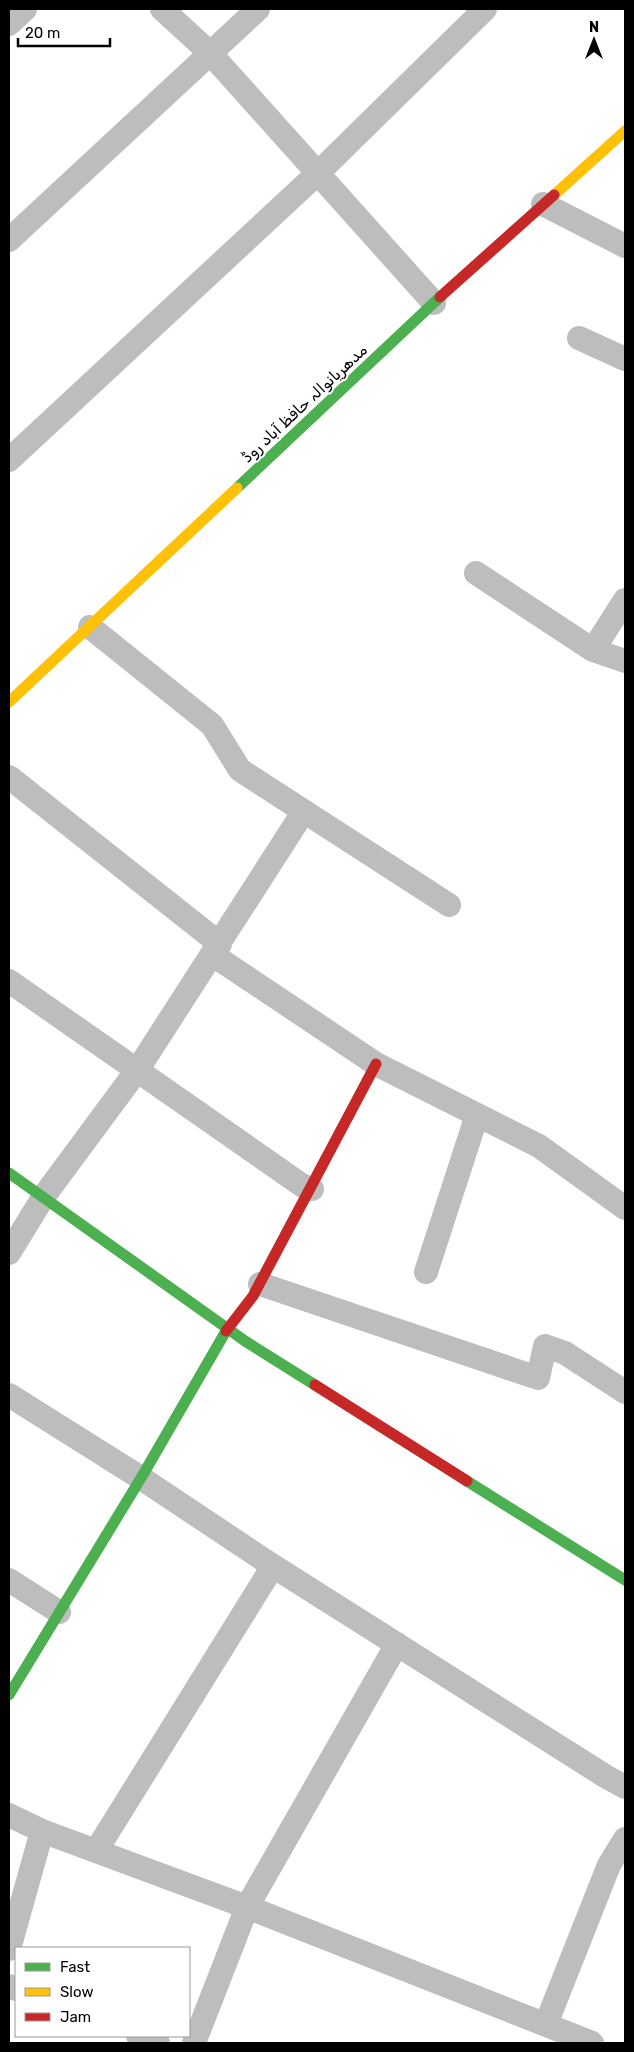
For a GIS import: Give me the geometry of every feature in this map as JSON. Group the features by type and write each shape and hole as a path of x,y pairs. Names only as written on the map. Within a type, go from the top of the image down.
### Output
{"street":[{"path":"9,24 25,9"},
{"path":"162,9 210,53 434,303"},
{"path":"9,240 258,9"},
{"path":"9,460 318,173 485,9"},
{"name":"مدھریانوالہ حافظ آباد روڈ","path":"9,702 434,303 625,131"},
{"path":"543,204 625,246"},
{"path":"579,338 625,359"},
{"path":"476,573 593,650 625,661"},
{"path":"593,650 625,600"},
{"path":"90,626 212,725 240,770 449,905"},
{"path":"9,777 216,949 376,1064 539,1146 625,1208"},
{"path":"9,1253 44,1196 138,1069 304,812"},
{"path":"9,981 138,1069 303,1186 312,1189"},
{"path":"9,1695 141,1478 228,1328 260,1284 312,1189 376,1064"},
{"path":"426,1272 477,1115"},
{"path":"9,1172 228,1328 625,1580"},
{"path":"260,1284 538,1378 545,1346 565,1353 625,1392"},
{"path":"9,1395 141,1478 273,1566 625,1787"},
{"path":"96,1851 273,1566"},
{"path":"9,1580 59,1612"},
{"path":"194,2043 247,1907 397,1644"},
{"path":"9,1814 42,1831 247,1907 592,2043"},
{"path":"9,1949 42,1831"},
{"path":"546,2024 609,1865 625,1839"},
{"path":"141,2037 158,2043"}],"traffic: fast":[{"path":"237,488 440,297"},
{"path":"9,1173 245,1341 315,1385"},
{"path":"9,1695 141,1478 226,1331"},
{"path":"467,1481 625,1580"}],"traffic: slow":[{"path":"554,195 625,131"},
{"path":"9,702 237,488"}],"traffic: jam":[{"path":"440,297 554,195"},
{"path":"226,1331 253,1296 376,1064"},
{"path":"315,1385 467,1481"}]}
